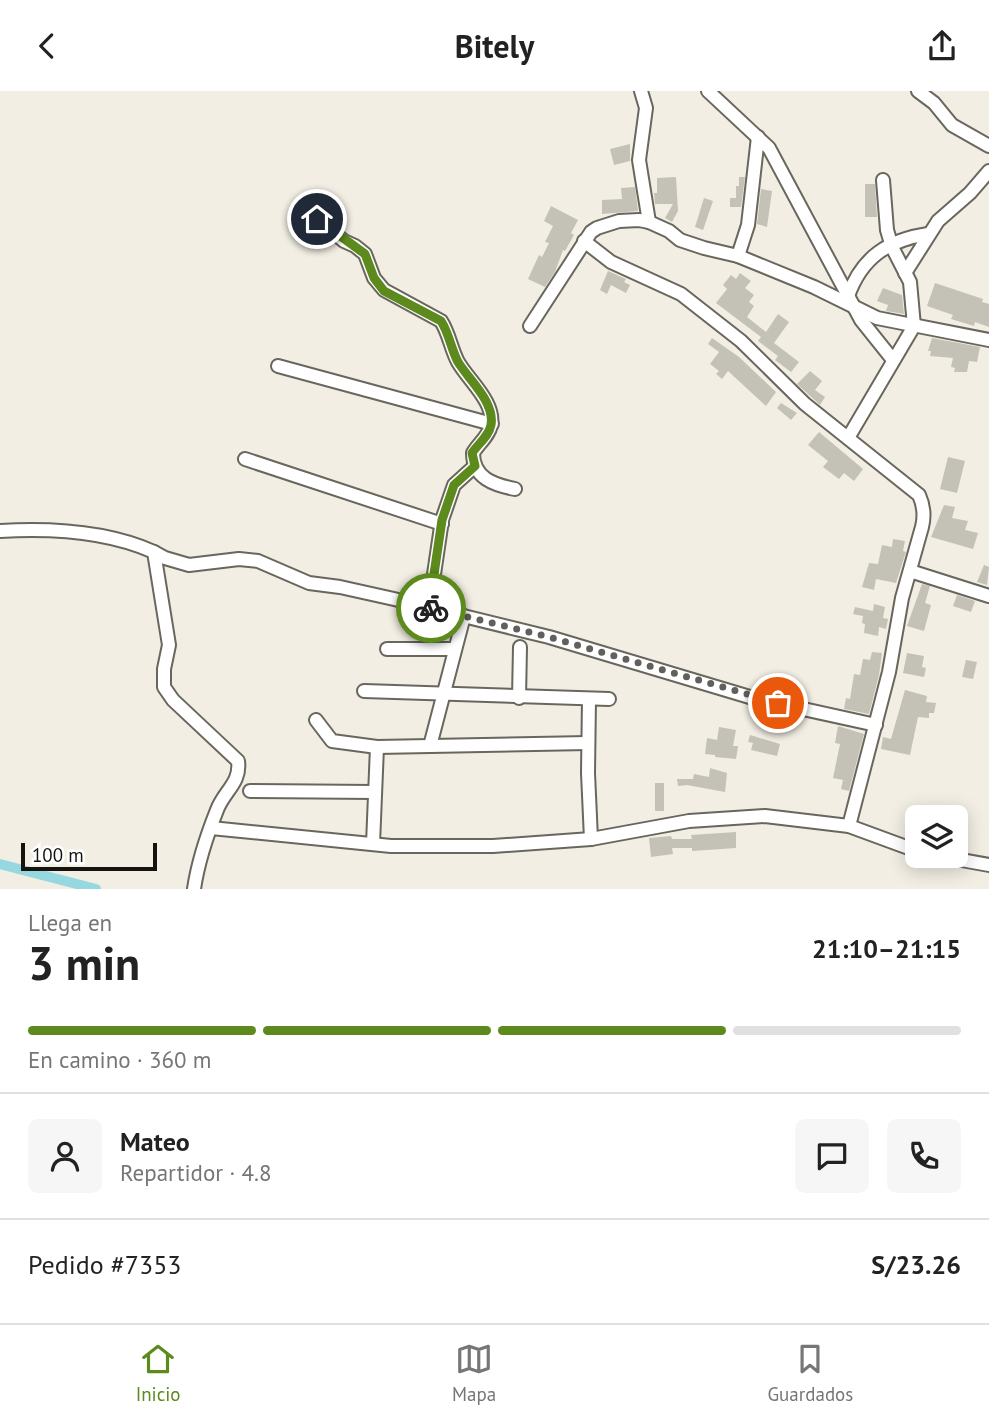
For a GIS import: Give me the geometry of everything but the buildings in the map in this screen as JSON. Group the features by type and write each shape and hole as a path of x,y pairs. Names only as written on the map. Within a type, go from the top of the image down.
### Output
{"street":[{"path":"641,91 646,108 639,160 649,222"},
{"path":"708,91 758,137 778,160 850,301 861,320 893,360"},
{"path":"918,91 934,103 952,125 989,146"},
{"path":"738,256 748,225 758,137"},
{"path":"905,274 938,221 970,193 989,171"},
{"path":"848,438 914,326 910,282 891,245 887,230 883,180"},
{"path":"317,219 365,254 374,278 384,291 441,321 446,327 457,361 489,409 492,424 488,435 472,453 475,466 480,475 488,481 515,489"},
{"path":"530,326 584,241 597,227 629,219 649,222 680,240 704,249 738,256 850,301 877,318 989,340"},
{"path":"850,301 852,282 872,256 891,245 928,234"},
{"path":"584,241 611,262 681,294 741,341 805,404 919,495 922,501 924,517 902,598 889,673 849,826"},
{"path":"278,366 492,424"},
{"path":"245,459 442,524"},
{"path":"429,608 442,524 454,485 475,466"},
{"path":"0,531 71,531 120,541 189,565 239,559 258,561 309,583 340,587 549,637 753,698 876,725"},
{"path":"154,552 166,610 169,645 164,669 164,687 173,700 238,761 240,771 235,783 218,806 194,889"},
{"path":"910,571 989,597"},
{"path":"430,746 464,616"},
{"path":"519,698 520,646"},
{"path":"387,649 454,649"},
{"path":"365,691 610,699"},
{"path":"589,699 591,839"},
{"path":"316,720 332,741 377,747 588,743"},
{"path":"373,844 377,747"},
{"path":"250,791 375,792"},
{"path":"211,828 373,844 493,846 591,839 690,821 753,817 849,826 905,847"},
{"path":"968,861 989,865"}],"waterway":[{"path":"0,864 96,889"}],"way so far":[{"path":"431,608 549,637 753,698 778,703"}],"route":[{"path":"317,219 365,254 374,278 384,291 441,321 446,327 457,361 489,409 492,424 488,435 472,453 475,466 454,485 442,520 431,608"}]}
